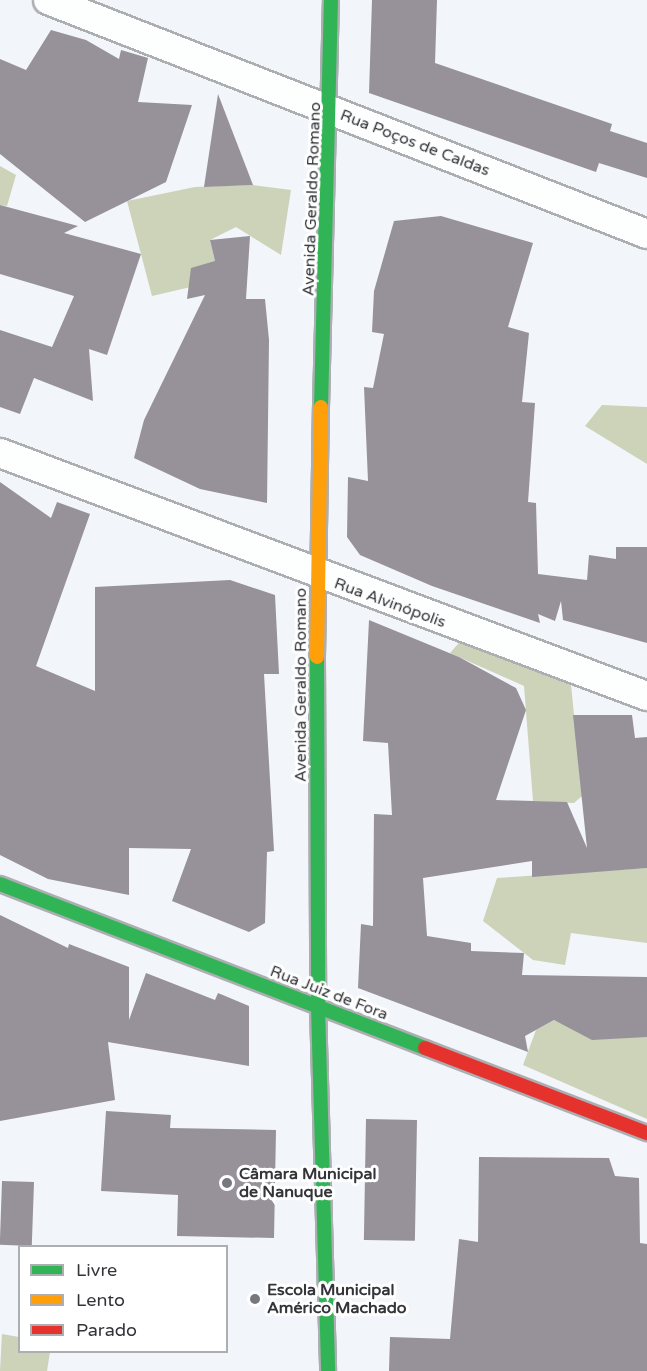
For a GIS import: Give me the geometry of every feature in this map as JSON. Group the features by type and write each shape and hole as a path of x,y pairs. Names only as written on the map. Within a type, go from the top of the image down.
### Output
{"main road":[{"name":"Avenida Geraldo Romano","path":"328,1371 318,1007 317,576 332,111 331,0"},
{"name":"Rua Juiz de Fora","path":"0,884 647,1133"}],"street":[{"name":"Rua Poços de Caldas","path":"48,0 647,234"},
{"name":"Rua Alvinópolis","path":"0,453 317,576 647,696"}],"green space":[{"path":"0,166 16,175 7,206 0,205"},
{"path":"253,185 291,190 281,255 236,227 210,240 215,261 195,286 152,296 127,201 195,187"},
{"path":"602,405 647,407 647,464 585,426"},
{"path":"465,636 570,674 582,796 574,803 533,801 524,686 450,653"},
{"path":"647,868 647,943 571,933 565,965 533,960 483,921 497,878"},
{"path":"554,1020 576,1030 647,1037 647,1119 523,1065 536,1030"},
{"path":"2,1334 18,1337 18,1353 50,1353 47,1371 0,1371"}],"building":[{"path":"372,0 437,0 435,63 612,124 610,131 647,143 647,178 599,163 596,172 369,93"},
{"path":"51,30 86,40 119,59 121,50 148,58 138,102 192,105 166,182 85,222 0,154 0,59 26,70"},
{"path":"218,94 253,185 204,187"},
{"path":"0,205 78,226 64,233 141,254 107,355 89,349 93,401 34,378 20,414 0,407 0,330 52,347 74,296 0,274"},
{"path":"441,216 533,243 508,327 529,333 522,402 535,403 528,502 536,503 538,574 587,580 589,555 616,559 616,547 647,547 647,643 563,620 561,601 555,621 538,614 540,623 432,586 360,555 347,537 348,477 368,481 364,387 373,388 384,334 372,332 374,291 394,221"},
{"path":"250,236 246,299 265,299 269,340 267,503 200,489 134,458 144,420 205,295 187,299 191,268 215,261 210,240"},
{"path":"0,482 51,518 57,502 90,514 36,666 95,691 95,587 230,580 275,595 279,674 264,674 274,851 267,852 265,923 249,932 172,901 191,849 129,848 129,895 48,879 0,855"},
{"path":"369,620 459,657 516,688 526,710 496,800 567,802 587,848 573,715 632,715 635,738 647,737 647,868 532,877 532,861 423,878 427,936 471,943 471,951 524,953 522,975 647,977 647,1037 592,1040 554,1020 525,1036 528,1052 358,988 361,924 373,926 374,814 392,815 388,743 363,741"},
{"path":"0,915 68,948 69,944 129,967 129,1020 146,973 215,1000 218,993 249,1006 249,1066 108,1042 115,1100 0,1121"},
{"name":"Câmara Municipal de Nanuque","path":"106,1111 171,1115 170,1128 276,1130 274,1238 177,1236 178,1195 101,1191"},
{"path":"366,1119 417,1120 415,1241 364,1240"},
{"path":"479,1157 609,1158 615,1176 639,1178 640,1243 647,1244 647,1371 389,1371 390,1337 450,1339 459,1239 478,1242"},
{"path":"2,1181 34,1182 32,1245 0,1245"}],"traffic: fast":[{"path":"321,407 331,0"},
{"path":"317,657 318,1007 328,1371"},
{"path":"0,884 425,1048"}],"traffic: slow":[{"path":"317,657 321,407"}],"traffic: jam":[{"path":"425,1048 647,1133"}],"place":[{"name":"Câmara Municipal de Nanuque","path":"227,1183"},
{"name":"Escola Municipal Américo Machado","path":"255,1299"}]}
